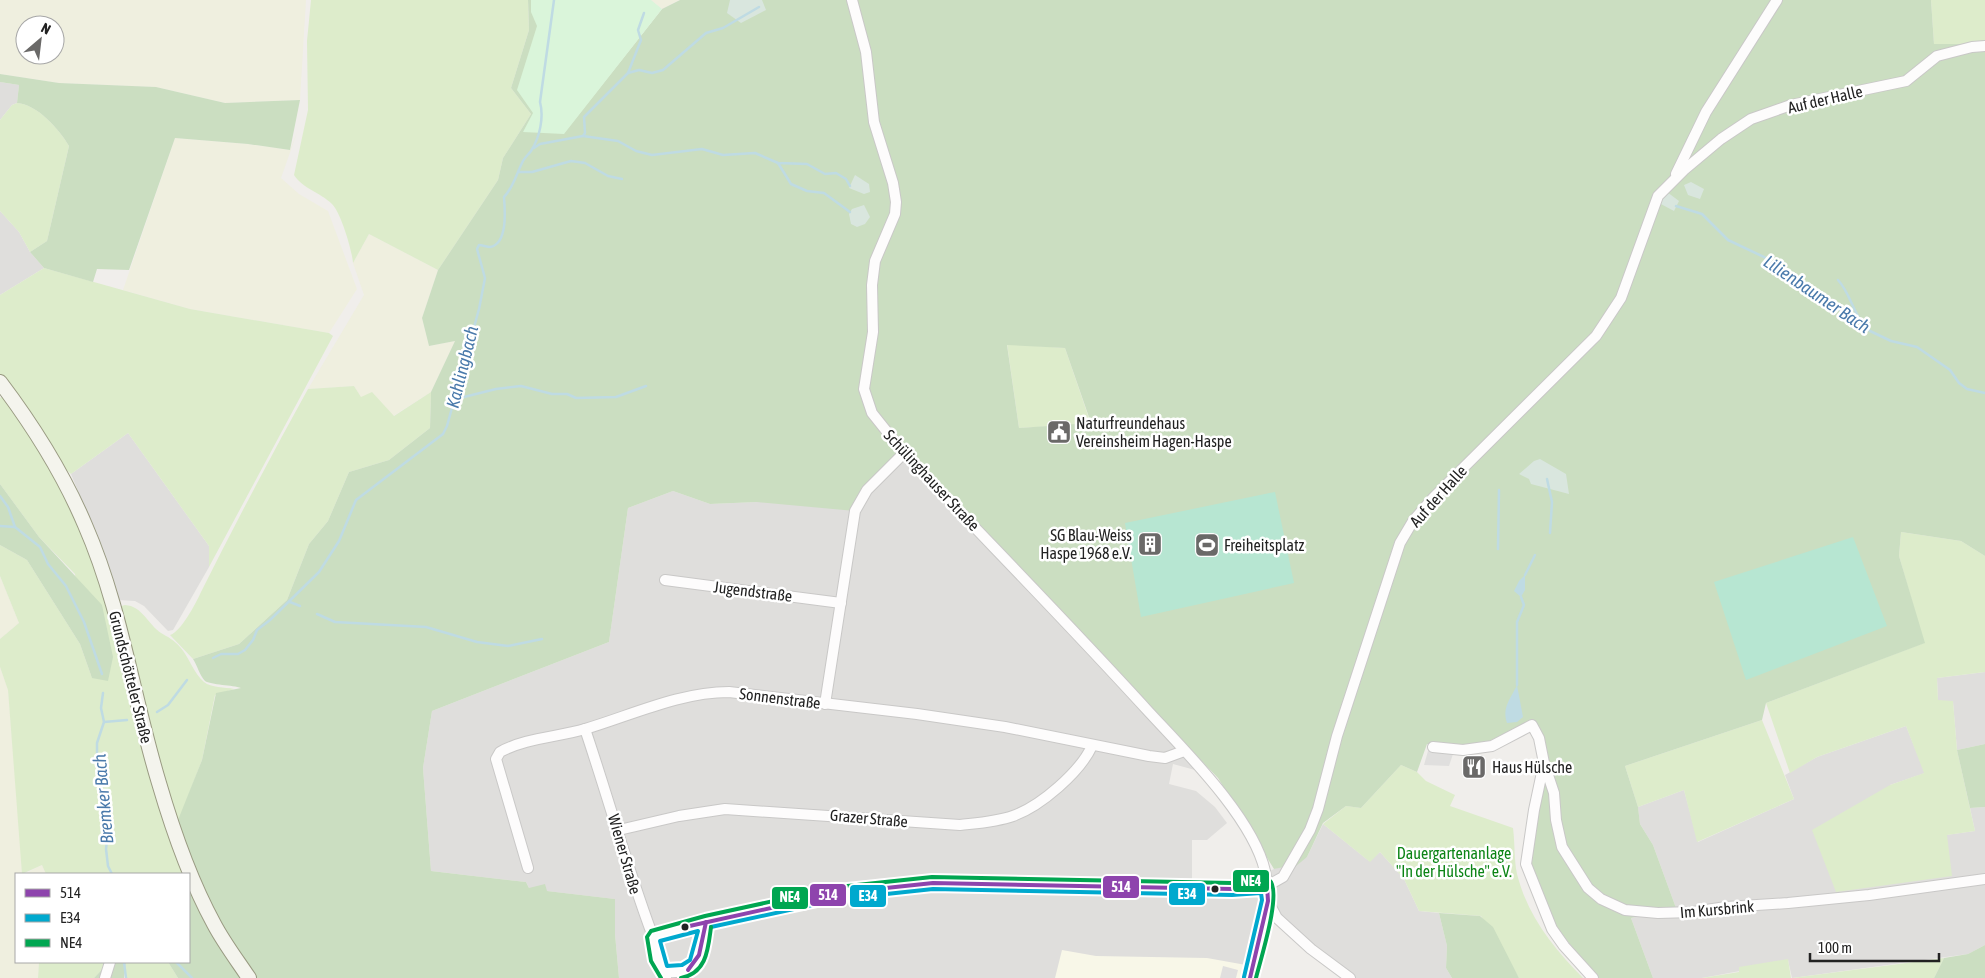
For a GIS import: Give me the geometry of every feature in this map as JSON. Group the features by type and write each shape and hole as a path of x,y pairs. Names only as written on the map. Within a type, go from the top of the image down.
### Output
{"main road":[{"name":"Grundschötteler Straße","path":"0,382 43,442 59,468 86,526 114,606 159,783 188,873"},
{"name":"Grundschötteler Straße","path":"190,879 214,924 249,978"}],"street":[{"name":"Schülinghauser Straße","path":"852,0 866,52 874,122 893,183 896,202 895,214 876,260 872,285 873,332 864,388 872,413 904,453 1184,751 1220,792 1250,835 1265,870 1268,901"},
{"name":"Auf der Halle","path":"1675,177 1706,112 1777,0"},
{"name":"Auf der Halle","path":"1267,886 1282,877 1301,847 1312,823 1337,736 1400,543 1412,521 1596,336 1621,298 1658,196 1675,177 1721,139 1751,119 1791,105 1906,81 1937,56 1972,47 1985,46"},
{"path":"825,704 851,535 860,499 904,453"},
{"name":"Jugendstraße","path":"665,580 842,603"},
{"name":"Sonnenstraße","path":"528,868 496,759 497,755 507,748 585,729 644,709 705,694 729,692 917,714 1005,727 1092,746 1165,758 1184,751"},
{"name":"Im Kursbrink","path":"1433,748 1463,750 1492,746 1532,725 1539,738 1554,793 1556,820 1562,847 1588,888 1601,899 1625,910 1658,914 1693,912 1726,906 1788,904 1985,879"},
{"name":"Wiener Straße","path":"585,729 619,830 636,893 653,937 657,959 664,975"},
{"name":"Grazer Straße","path":"619,830 679,816 725,810 960,825 990,822 1015,816 1057,789 1088,755 1092,746"},
{"path":"1544,760 1526,864 1552,929 1564,946 1594,978"},
{"path":"653,937 706,922 839,894 933,883 1232,889 1267,886"},
{"path":"1250,978 1268,901"},
{"path":"1268,901 1277,918 1311,950 1350,978"},
{"path":"664,975 681,972 693,966 699,955 706,922"},
{"path":"105,978 110,963"}],"shaded area":[{"path":"730,0 762,0 766,10 741,23 727,13"},
{"path":"0,82 19,85 17,103 12,105 0,120"},
{"path":"855,175 869,184 870,192 864,194 849,188"},
{"path":"1691,182 1704,189 1700,199 1688,195 1684,185"},
{"path":"1667,192 1679,201 1674,211 1659,203"},
{"path":"864,205 870,217 865,224 857,227 851,224 849,214 852,209"},
{"path":"0,211 19,232 30,252 44,268 0,295"},
{"path":"128,433 209,546 209,567 173,630 168,631 144,606 135,601 118,600 92,525 71,474"},
{"path":"904,446 1204,761 1195,770 1173,764 1169,784 1196,791 1215,807 1227,823 1207,840 1192,840 1192,880 1232,880 1236,883 1246,883 1274,869 1307,857 1323,824 1369,861 1380,852 1404,879 1419,911 1439,913 1447,946 1446,968 1452,978 1356,978 1318,951 1276,912 1257,908 1243,978 619,978 615,934 615,899 529,888 526,882 431,871 423,768 432,711 609,642 628,508 673,491 710,504 757,502"},
{"path":"1540,459 1566,474 1569,494 1531,484 1529,479 1519,474 1534,461"},
{"path":"1985,672 1985,744 1957,750 1953,702 1938,701 1937,678"},
{"path":"1906,726 1925,773 1890,785 1946,835 1975,831 1970,808 1985,807 1985,945 1968,954 1792,978 1788,960 1739,968 1740,971 1702,978 1653,978 1631,918 1676,908 1653,845 1640,824 1638,807 1684,790 1698,842 1794,799 1785,775 1817,757"},
{"path":"1428,751 1454,751 1449,766 1424,765"},
{"path":"1062,950 1096,956 1207,958 1246,965 1243,978 1055,978"},
{"path":"1223,966 1238,970 1236,978 1220,978"}],"green space":[{"path":"0,0 306,0 300,100 225,103 156,87 59,83 0,74"},
{"path":"311,0 528,0 529,30 511,88 531,114 503,158 498,180 438,270 369,234 353,263 346,232 332,204 302,184 294,175 308,110 307,41"},
{"path":"528,0 577,0 564,133 662,9 680,0 1931,0 1934,44 1976,44 1985,42 1985,556 1961,541 1901,532 1899,556 1925,643 1766,703 1762,720 1625,766 1638,807 1640,824 1653,845 1676,908 1631,918 1653,978 1598,978 1554,925 1528,863 1548,764 1539,731 1508,732 1485,743 1466,746 1427,744 1417,772 1401,765 1361,808 1346,806 1323,823 1307,857 1290,871 1284,867 1274,869 1218,778 904,453 855,511 757,502 710,504 673,491 628,508 609,642 432,711 423,768 431,871 526,882 529,888 545,884 547,891 615,899 615,934 619,978 178,978 169,963 190,963 190,873 187,873 174,830 202,760 216,693 241,688 205,681 193,659 239,644 287,600 309,544 328,521 349,472 389,460 430,428 431,392 455,341 429,346 422,318 438,270 498,180 503,158 531,114 511,88 529,30","holes":["1007,345 1065,348 1091,423 1019,428"]},
{"path":"531,0 651,0 662,9 564,134 523,132 533,113 517,90 537,26 531,12"},
{"path":"651,0 679,0 662,9"},
{"path":"1931,0 1985,0 1985,42 1976,44 1934,44"},
{"path":"0,74 59,83 156,87 225,103 300,100 290,150 248,144 175,138 129,270 97,269 93,282 44,268 30,252 47,241 69,146 54,126 40,113 25,104 17,103 19,85 0,82"},
{"path":"17,103 25,104 40,113 54,126 69,146 47,241 30,252 19,232 0,211 0,120 12,105"},
{"path":"298,130 281,178 299,194 328,211 357,289 329,333 190,309 123,290 175,138 248,144 290,150"},
{"path":"369,234 438,270 422,318 429,346 455,341 431,392 393,416 361,397 354,386 308,389 364,295 353,263"},
{"path":"44,268 190,309 329,333 333,336 209,567 209,546 128,433 71,474 63,467 0,375 0,295"},
{"path":"1007,344 1065,348 1091,424 1019,428"},
{"path":"354,386 361,397 372,392 394,416 431,392 430,428 389,460 349,472 328,521 309,544 287,600 239,644 193,659 170,635 179,629 192,610 253,490 308,389"},
{"path":"5,395 86,526 189,873 46,873 42,865 22,873 8,690 0,667 0,639 19,623 0,576 0,545 27,560 80,644 92,678 75,574 39,537 0,484 0,398"},
{"path":"0,484 39,537 102,605 113,657 108,681 92,678 80,644 27,560 0,545"},
{"name":"Freiheitsplatz","path":"1275,492 1294,583 1141,617 1125,523"},
{"path":"1901,532 1961,541 1985,556 1985,672 1937,678 1938,700 1953,701 1957,750 1975,831 1947,835 1952,876 1836,892 1812,830 1890,785 1924,773 1906,726 1817,757 1790,773 1766,703 1924,643 1899,556"},
{"path":"1853,537 1887,626 1746,680 1714,582"},
{"path":"0,576 19,623 0,639"},
{"path":"131,606 140,612 156,629 178,645 197,675 204,682 214,686 234,689 215,695 202,760 177,825 118,607"},
{"path":"0,667 8,689 21,849 22,873 15,873 15,963 39,963 38,978 0,978"},
{"path":"1762,720 1794,799 1697,842 1684,790 1638,807 1625,766"},
{"path":"1985,744 1985,807 1970,808 1957,750"},
{"name":"Dauergartenanlage \"In der Hülsche\" e.V.","path":"1401,765 1417,772 1426,781 1455,795 1450,806 1513,828 1517,874 1528,904 1552,943 1583,978 1519,978 1481,916 1419,911 1404,879 1380,852 1370,862 1323,824 1346,806 1361,808"},
{"path":"42,865 46,873 26,873"},
{"path":"1439,913 1480,916 1493,927 1519,978 1452,978 1446,968 1447,946"},
{"path":"1985,945 1985,978 1934,978 1944,958 1968,954"},
{"path":"1944,958 1934,978 1792,978"},
{"path":"1788,959 1791,978 1702,978 1739,972 1739,967"},
{"path":"39,963 108,963 94,978 38,978"},
{"path":"108,963 126,963 124,978 94,978"},
{"path":"126,963 169,963 178,978 125,978"}],"water":[{"path":"1525,575 1525,590 1521,597 1514,591 1519,581"},
{"path":"1517,685 1523,717 1517,722 1507,723 1506,708"}],"waterway":[{"name":"Kahlingbach","path":"213,658 221,654 238,654 245,650 253,640 257,630 270,620 319,572 339,541 356,500 443,434 447,426 479,309 485,278 477,249 479,245 490,247 496,245 500,240 504,226 504,197 523,161 531,151 539,133 542,114 540,102 554,0"},
{"path":"534,148 540,144 583,136 585,133 584,117 628,73 639,70 652,73 663,70 706,33 723,28 759,7"},
{"path":"628,73 641,40 638,30 644,13"},
{"path":"583,136 618,141 636,151 652,155 702,149 723,155 755,153 778,163 807,164 825,174 836,173 846,179 850,186"},
{"path":"519,172 532,172 571,161 585,163 608,176 622,179"},
{"path":"778,163 791,184 807,191 824,193 850,212"},
{"name":"Lilienbaumer Bach","path":"1676,206 1702,214 1728,240 1766,258 1788,279 1834,304 1850,320 1863,324 1870,331 1891,341 1917,347 1950,370 1959,383 1967,389 1985,393"},
{"path":"1838,280 1863,324"},
{"path":"456,399 496,389 521,386 552,394 567,394 576,398 616,397 646,386"},
{"path":"1547,479 1552,502 1550,533"},
{"path":"1498,549 1499,490"},
{"name":"Bremker Bach","path":"0,496 8,507 15,527 40,547 48,564 66,586 84,622 102,674"},
{"path":"0,526 15,527"},
{"path":"1525,575 1535,555"},
{"path":"1517,685 1517,622 1524,605 1521,597"},
{"path":"290,602 300,606"},
{"path":"317,614 335,622 426,627 477,642 508,646 542,639"},
{"path":"157,712 168,705 187,680"},
{"name":"Bremker Bach","path":"103,693 101,708 104,722 97,743 97,752 103,804 109,824 106,849 108,866 112,873"},
{"path":"104,722 127,720"},
{"path":"124,963 126,978"},
{"name":"Bremker Bach","path":"177,963 192,978"}],"transit line":[{"name":"NE4","path":"661,978 651,961 647,937 651,931 705,916 838,887 932,877 1232,883 1269,880 1273,886 1272,911 1256,978"},
{"name":"514","path":"685,927 839,893 933,883 1232,889 1267,886"},
{"name":"514","path":"1250,978 1268,901 1267,886"},
{"name":"E34","path":"711,927 840,899 933,889 1232,895 1261,893 1262,900 1244,977"},
{"name":"514","path":"688,970 699,955 706,922"},
{"name":"NE4","path":"681,978 696,971 705,959 711,927"},
{"name":"E34","path":"698,931 690,960 682,965 667,966 660,941 698,931"}],"place":[{"name":"Naturfreundehaus Vereinsheim Hagen-Haspe","path":"1059,432"},
{"name":"SG Blau-Weiss Haspe 1968 e.V.","path":"1150,544"},
{"name":"Freiheitsplatz","path":"1207,545"},
{"name":"Haus Hülsche","path":"1474,767"}]}
